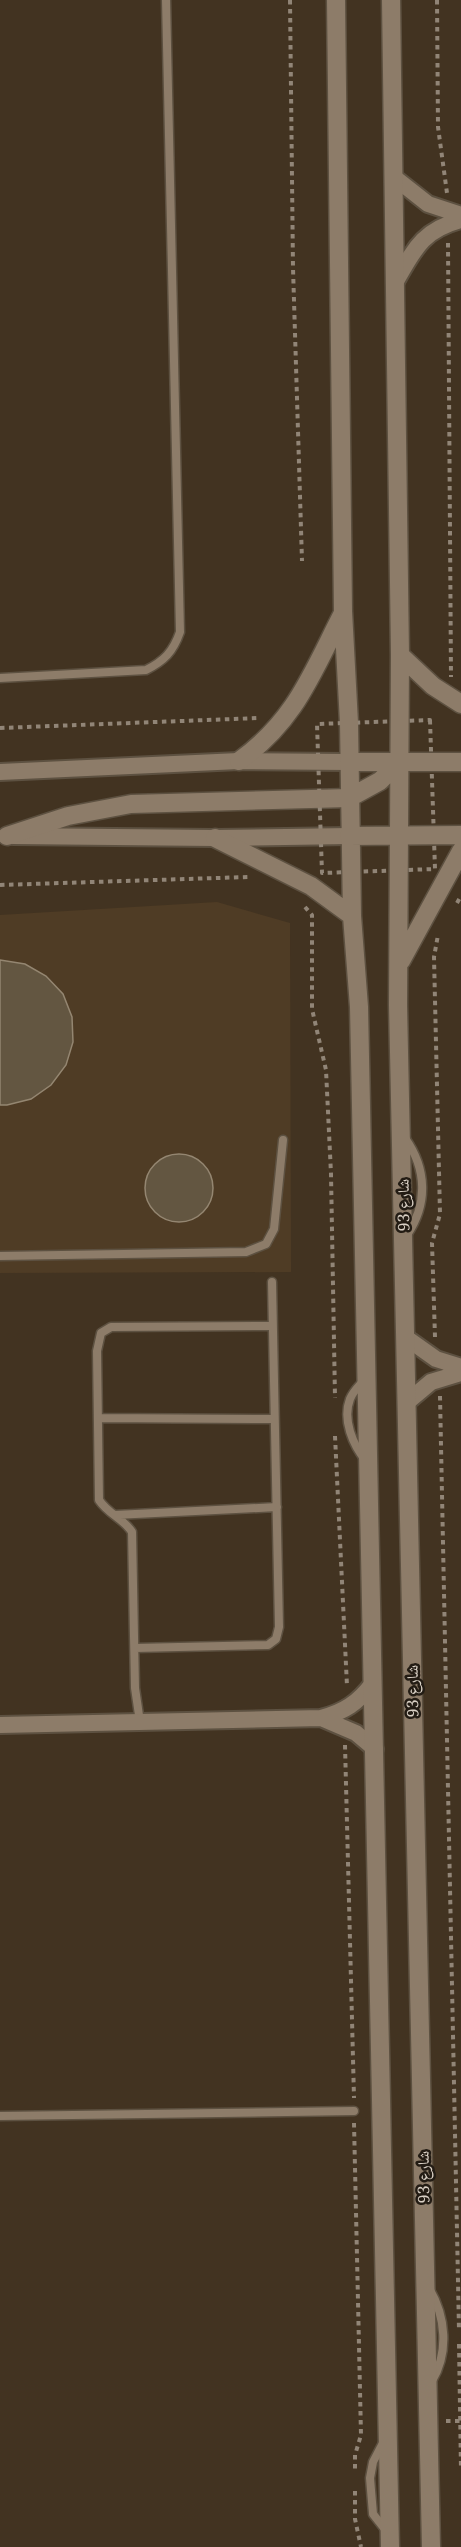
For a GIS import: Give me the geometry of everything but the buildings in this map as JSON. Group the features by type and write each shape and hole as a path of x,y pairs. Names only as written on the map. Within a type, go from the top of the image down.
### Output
{"street":[{"path":"336,0 343,611 352,916 359,1006 390,2541"},
{"name":"شارع 93","path":"391,0 400,655 401,836 398,965 431,2547"},
{"path":"394,178 417,197 454,218 423,238 395,283"},
{"path":"239,761 261,745 280,726 296,704 343,611"},
{"path":"400,655 416,671 456,702"},
{"path":"0,772 239,761 461,762"},
{"path":"3,836 68,816 131,804 349,798 380,781 400,761"},
{"path":"3,836 215,838 461,835"},
{"path":"215,838 311,886 352,916"},
{"path":"398,965 461,851"},
{"path":"405,1337 436,1359 461,1367"},
{"path":"406,1403 422,1389 440,1378 461,1372"},
{"path":"0,1725 321,1718 348,1709 363,1696 373,1683"},
{"path":"321,1718 344,1726 375,1749"}],"lane":[{"path":"0,678 146,670 162,662 174,649 180,632 166,0"},
{"path":"0,1256 246,1252 266,1244 274,1229 283,1140"},
{"path":"135,1648 268,1645 276,1639 279,1627 272,1282"},
{"path":"140,1722 135,1688 132,1532 125,1521 106,1510 99,1500 97,1351 101,1334 111,1327 272,1326"},
{"path":"98,1418 274,1419"},
{"path":"114,1515 276,1507"},
{"path":"0,2116 354,2111"}],"path":[{"path":"290,0 293,268 302,561"},
{"path":"436,0 438,127 454,218 456,702"},
{"path":"296,704 317,724"},
{"path":"0,728 259,718 268,715"},
{"path":"455,906 461,896"},
{"path":"436,1359 432,1243 440,1214 435,950 438,934 444,925"},
{"path":"440,1378 461,2469"},
{"path":"344,1726 361,2435 355,2455 355,2476"},
{"path":"355,2487 355,2519 361,2547"}],"shaded area":[{"path":"217,902 290,923 291,1272 0,1273 0,915"}]}
